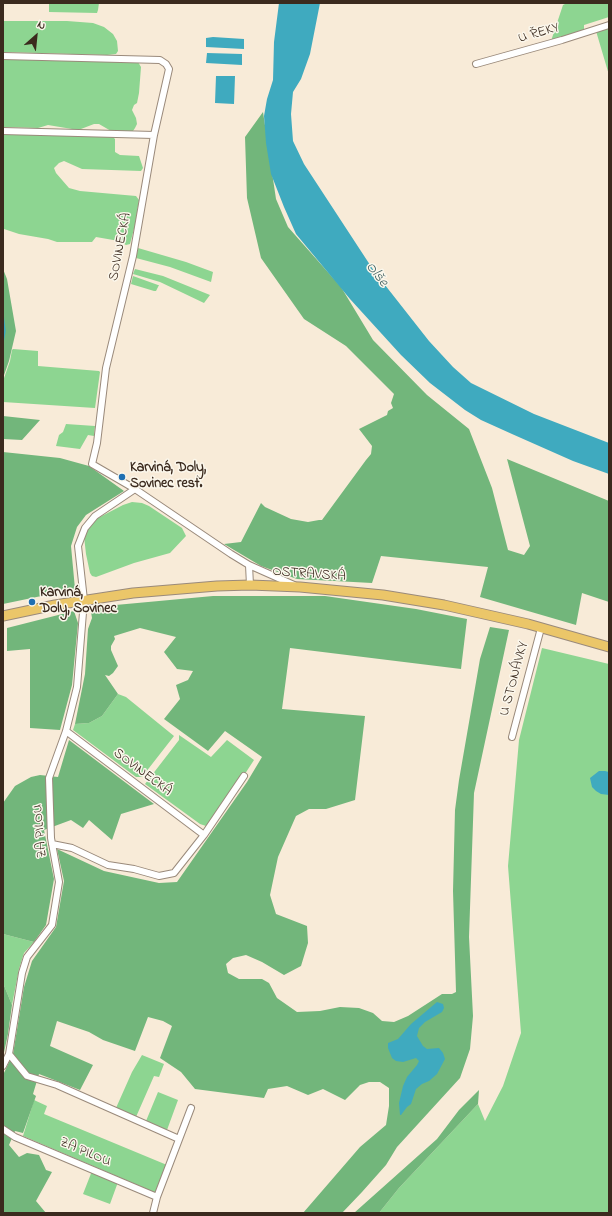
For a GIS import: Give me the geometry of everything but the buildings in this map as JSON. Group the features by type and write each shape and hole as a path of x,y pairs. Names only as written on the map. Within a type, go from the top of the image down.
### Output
{"main road":[{"name":"OSTRAVSKÁ","path":"3,616 84,600 184,588 250,585 300,587 401,598 444,605 502,617 609,647"}],"street":[{"name":"U ŘEKY","path":"476,64 609,25"},
{"path":"3,56 160,60 166,64 169,69 154,135 3,131"},
{"name":"SOVINECKÁ","path":"154,135 133,256 106,368 97,443 92,464 135,489 249,565 300,587"},
{"path":"84,600 78,546 84,528 95,516 135,489"},
{"path":"249,565 250,585"},
{"name":"ZA PILOU","path":"3,1066 9,1054 25,962 27,957 52,925 59,882 52,844 49,778 66,731 77,687 84,600"},
{"name":"U STONÁVKY","path":"512,737 541,628"},
{"name":"SOVINECKÁ","path":"66,731 204,835"},
{"path":"52,844 72,848 108,865 134,869 160,876 174,873 204,835 244,776"},
{"path":"9,1054 27,1076 57,1085 179,1139"},
{"path":"153,1213 191,1108"},
{"name":"ZA PILOU","path":"3,1130 158,1197"}],"green space":[{"path":"49,3 99,3 97,13 49,12"},
{"path":"567,3 609,3 609,17 584,25 584,30 551,41 563,5"},
{"path":"3,21 67,21 93,23 104,27 113,34 117,41 118,51 116,54 107,55 3,52"},
{"path":"609,28 609,75 596,31"},
{"path":"3,59 138,62 141,67 139,93 137,103 134,105 132,110 137,124 135,128 133,131 111,131 99,124 94,124 81,129 48,125 38,128 3,127"},
{"path":"263,112 276,199 288,227 341,287 373,340 427,395 469,429 492,488 508,550 524,555 530,546 507,459 609,501 609,602 582,593 576,625 480,597 488,567 381,556 372,583 297,579 261,566 224,544 241,542 261,503 265,507 291,519 308,522 322,520 371,454 372,446 359,429 387,415 388,411 393,408 391,403 394,394 346,346 304,319 261,258 247,198 245,137"},
{"path":"3,134 113,137 115,139 115,152 120,155 139,156 143,168 141,171 82,169 64,161 59,163 54,168 56,173 69,188 80,191 136,196 139,200 130,244 126,245 119,241 96,237 92,242 57,242 19,234 4,229"},
{"path":"138,248 186,262 213,272 211,282 170,267 136,258"},
{"path":"3,269 7,279 16,331 9,361 3,378"},
{"path":"135,269 163,276 210,295 204,303 160,282 133,274"},
{"path":"133,276 159,285 156,291 154,291 131,284"},
{"path":"13,349 38,351 38,366 99,371 95,408 3,402 3,381"},
{"path":"3,416 40,420 22,440 3,439"},
{"path":"66,424 95,426 94,436 88,435 80,449 56,446 59,435 63,432"},
{"path":"3,452 60,458 89,466 124,491 86,515 77,527 71,546 75,589 3,604"},
{"path":"132,502 142,503 149,506 182,528 186,536 170,553 134,563 96,577 92,576 86,554 84,536 89,525 98,518"},
{"path":"213,596 325,596 416,609 467,619 461,669 290,648 282,709 365,716 355,800 326,809 309,809 296,816 278,857 270,895 276,914 307,926 308,943 301,966 284,975 262,962 246,955 233,958 226,964 228,973 239,979 262,979 269,983 277,998 297,1012 320,1011 340,1007 359,1008 373,1013 382,1021 394,1022 408,1016 442,994 452,994 456,992 453,891 455,810 459,780 480,659 490,627 509,630 474,793 469,937 473,1016 470,1049 460,1078 397,1147 386,1165 342,1213 303,1213 360,1147 386,1125 389,1106 389,1088 380,1082 369,1082 360,1085 345,1100 323,1089 308,1095 287,1086 268,1089 264,1098 195,1089 181,1072 160,1058 172,1026 163,1021 148,1017 135,1051 103,1040 89,1032 57,1021 50,1046 93,1065 80,1090 39,1074 33,1094 36,1096 23,1133 15,1131 9,1145 19,1157 27,1153 39,1155 46,1170 52,1172 36,1201 46,1213 3,1213 3,1075 13,1054 24,987 32,961 56,927 64,881 57,849 104,871 159,883 177,882 247,782 262,757 225,731 208,751 164,719 180,699 176,685 188,680 193,671 177,669 164,652 176,637 140,628 114,636 115,639 111,646 111,650 118,666 109,676 105,675 118,694 102,716 89,723 75,724 85,674 88,629 92,618 91,612 94,607"},
{"path":"74,611 78,623 72,685 60,730 30,728 30,649 7,651 7,628"},
{"path":"542,648 609,664 609,1213 379,1213 399,1188 478,1104 485,1121 503,1086 521,1033 508,866 519,740"},
{"path":"118,694 126,697 174,736 142,777 136,777 73,730 75,724 89,723 102,716"},
{"path":"179,735 211,757 227,740 254,760 224,806 206,826 200,824 145,784 179,740"},
{"path":"69,740 154,804 121,814 112,840 89,820 83,828 71,820 44,830 54,879 46,925 34,942 3,934 3,803 15,786 31,777 40,775 58,777"},
{"path":"3,934 34,942 24,953 19,969 12,1005 3,983"},
{"path":"3,983 12,1005 3,1057"},
{"path":"142,1055 164,1064 159,1077 154,1076 136,1117 116,1108 132,1072"},
{"path":"479,1090 478,1104 399,1188 379,1213 354,1213 437,1139 459,1110"},
{"path":"158,1092 178,1100 167,1130 146,1121"},
{"path":"34,1100 47,1106 44,1114 167,1165 156,1193 23,1136"},
{"path":"92,1171 118,1182 110,1204 83,1194"}],"water":[{"name":"Olše","path":"279,3 320,3 310,54 301,79 293,92 291,114 293,141 304,164 374,271 429,341 453,367 471,383 534,414 609,443 609,474 573,461 512,434 481,420 465,410 430,383 401,355 350,299 296,234 271,174 266,143 264,116 267,99 273,80 274,42"},
{"path":"206,38 244,39 244,49 206,47"},
{"path":"207,53 242,54 242,65 206,63"},
{"path":"216,76 235,76 234,104 215,103"},
{"path":"599,771 609,772 609,795 601,794 592,787 590,778"},
{"path":"437,1002 443,1004 444,1008 442,1012 425,1022 419,1028 417,1036 423,1046 427,1049 439,1048 445,1059 437,1074 416,1089 411,1104 400,1115 399,1103 403,1086 407,1077 419,1061 416,1058 403,1062 396,1061 392,1058 388,1048 388,1043 398,1039 411,1024"}],"waterway":[{"path":"3,315 5,331 3,342"}],"place":[{"name":"Karviná, Doly, Sovinec rest.","path":"122,477"},
{"name":"Karviná, Doly, Sovinec","path":"32,602"}]}
